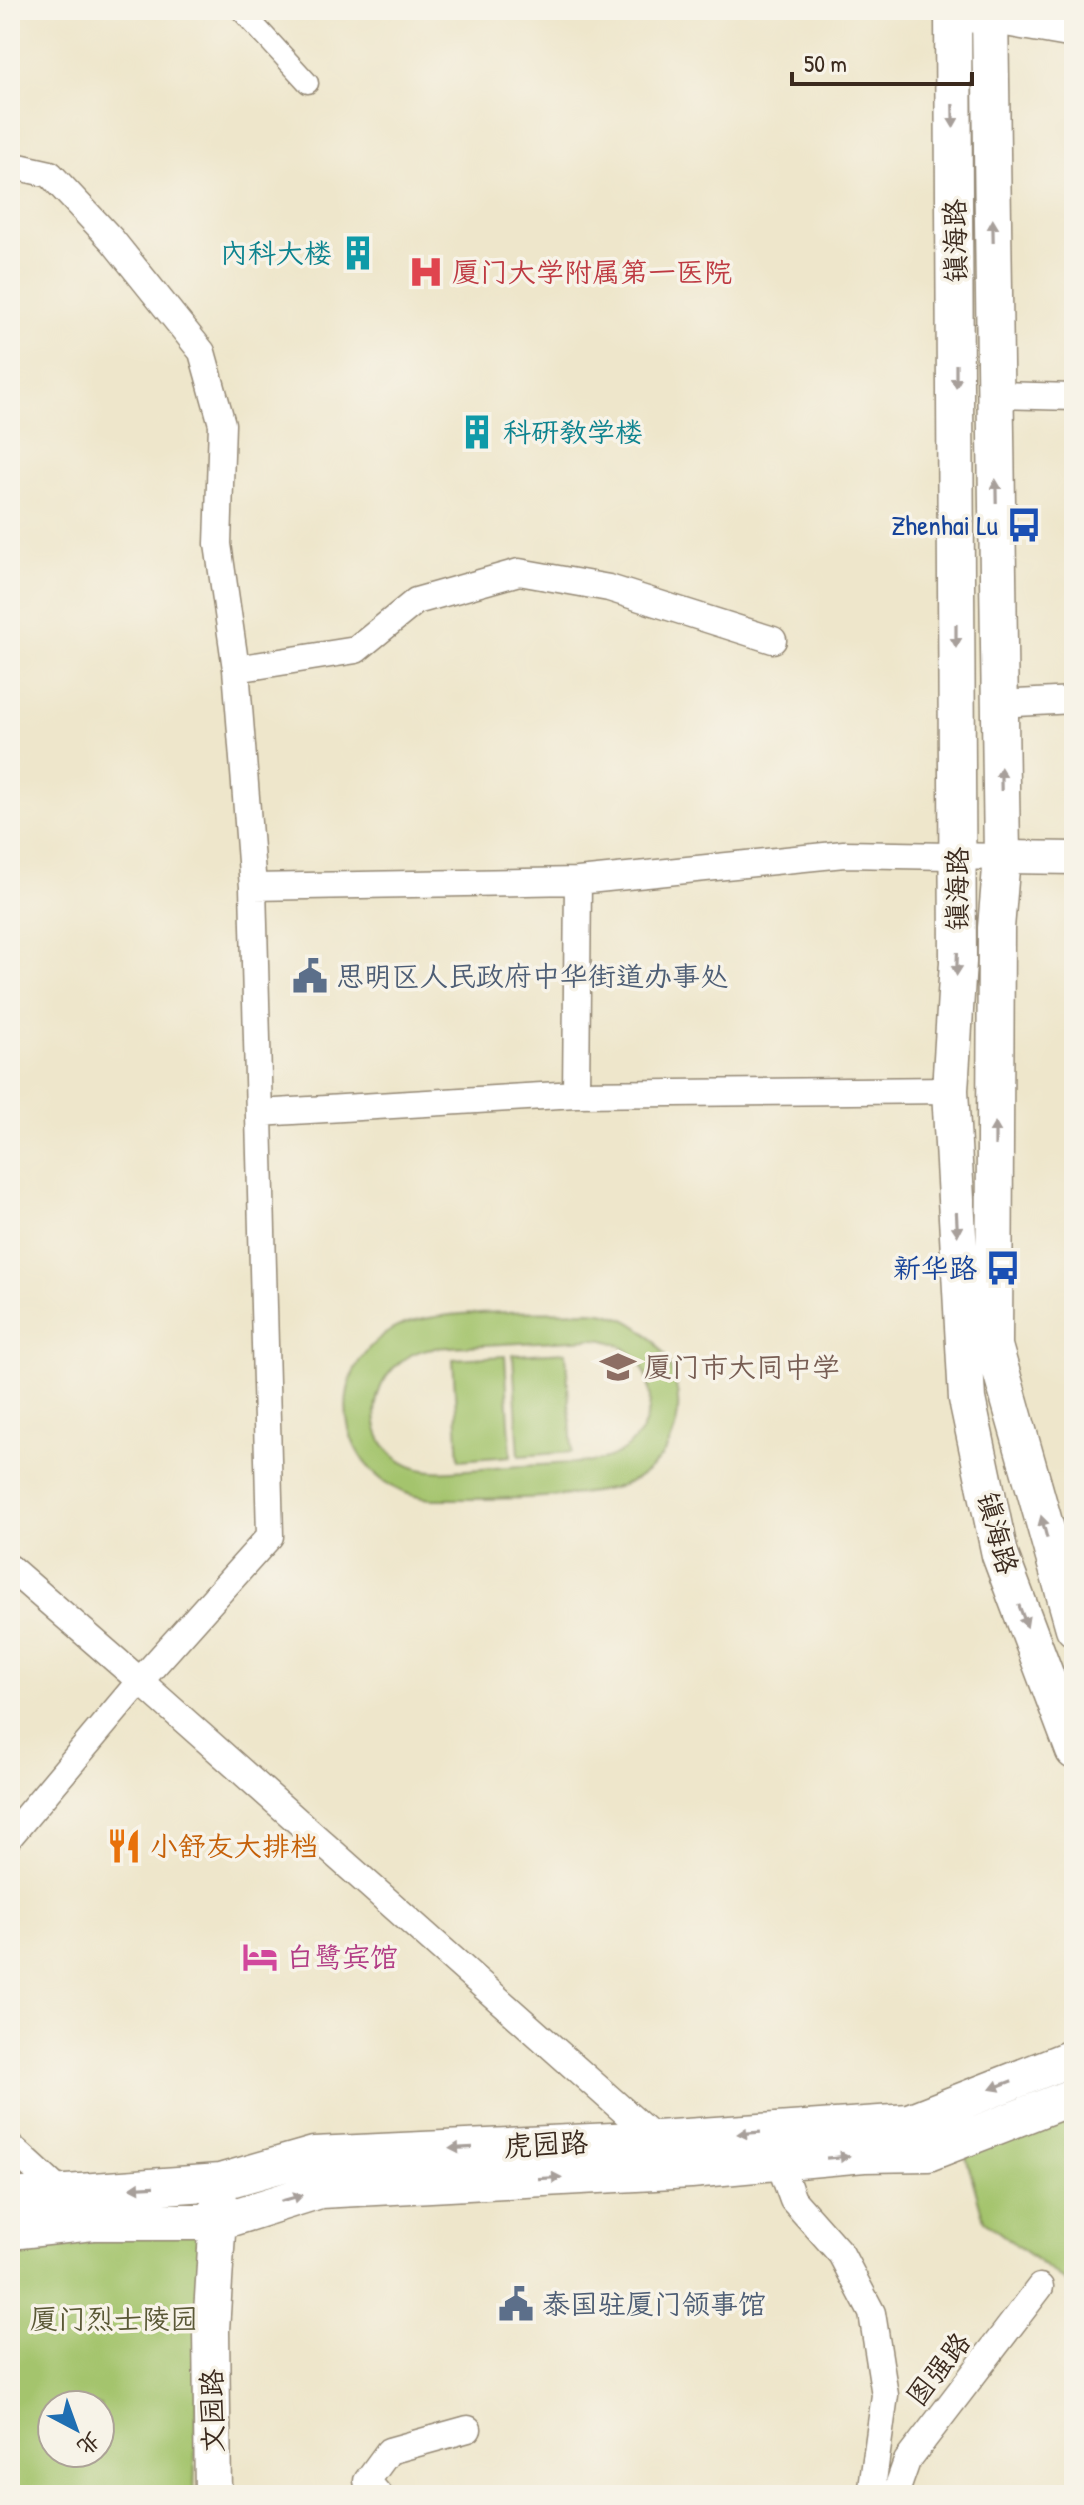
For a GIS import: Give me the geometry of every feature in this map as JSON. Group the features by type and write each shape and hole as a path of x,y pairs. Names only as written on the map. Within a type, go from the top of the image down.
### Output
{"main road":[{"name":"镇海路","path":"952,15 958,962 950,1090 967,1399 1000,1555 1074,1751"},
{"name":"镇海路","path":"990,15 1002,857 996,928 994,1346 1074,1628"},
{"name":"虎园路","path":"10,2197 59,2191 220,2182 314,2155 656,2139 909,2122 1074,2057"},
{"name":"虎园路","path":"10,2231 93,2222 218,2222 320,2190 691,2170 928,2153 1074,2096"},
{"name":"文园路","path":"213,2495 211,2330 220,2182"}],"street":[{"path":"241,10 308,83"},
{"path":"952,15 990,15 1074,35"},
{"path":"10,165 50,174 112,240 202,352 222,424 218,544 236,669 253,887 270,1536 140,1681 10,1836"},
{"path":"995,395 1074,397"},
{"path":"236,669 356,650 416,601 519,572 609,588 773,640"},
{"path":"999,704 1074,700"},
{"path":"253,887 578,881 844,854 1074,858"},
{"path":"576,1094 578,881"},
{"path":"259,1113 576,1094 950,1090"},
{"path":"10,1568 691,2170"},
{"path":"10,2146 93,2222"},
{"path":"779,2162 793,2200 841,2254 872,2313 885,2395 871,2495"},
{"name":"图强路","path":"895,2495 907,2461 1040,2287"},
{"path":"379,2495 367,2481 389,2451 468,2429"}],"green space":[{"path":"588,1311 619,1317 645,1332 664,1354 675,1380 678,1408 673,1436 657,1461 632,1481 615,1488 564,1495 431,1499 400,1491 376,1475 359,1453 349,1428 347,1400 353,1374 368,1349 393,1329 433,1317 459,1314","holes":["590,1339 615,1344 634,1356 646,1375 650,1396 647,1418 636,1438 618,1454 592,1462 427,1470 398,1459 384,1443 376,1425 376,1405 381,1386 393,1368 410,1355 433,1348"]},
{"path":"566,1352 572,1452 519,1456 513,1355"},
{"path":"505,1356 511,1456 459,1460 453,1359"},
{"path":"1074,2089 1074,2288 984,2221 960,2135"},
{"name":"厦门烈士陵园","path":"203,2219 194,2495 10,2495 10,2249"}],"place":[{"name":"内科大楼","path":"358,253"},
{"name":"厦门大学附属第一医院","path":"426,272"},
{"name":"科研教学楼","path":"477,432"},
{"name":"Zhenhai Lu","path":"1024,525"},
{"name":"思明区人民政府中华街道办事处","path":"310,976"},
{"name":"新华路","path":"1003,1268"},
{"name":"厦门市大同中学","path":"618,1367"},
{"name":"小舒友大排档","path":"124,1846"},
{"name":"白鹭宾馆","path":"260,1957"},
{"name":"泰国驻厦门领事馆","path":"516,2304"}]}
